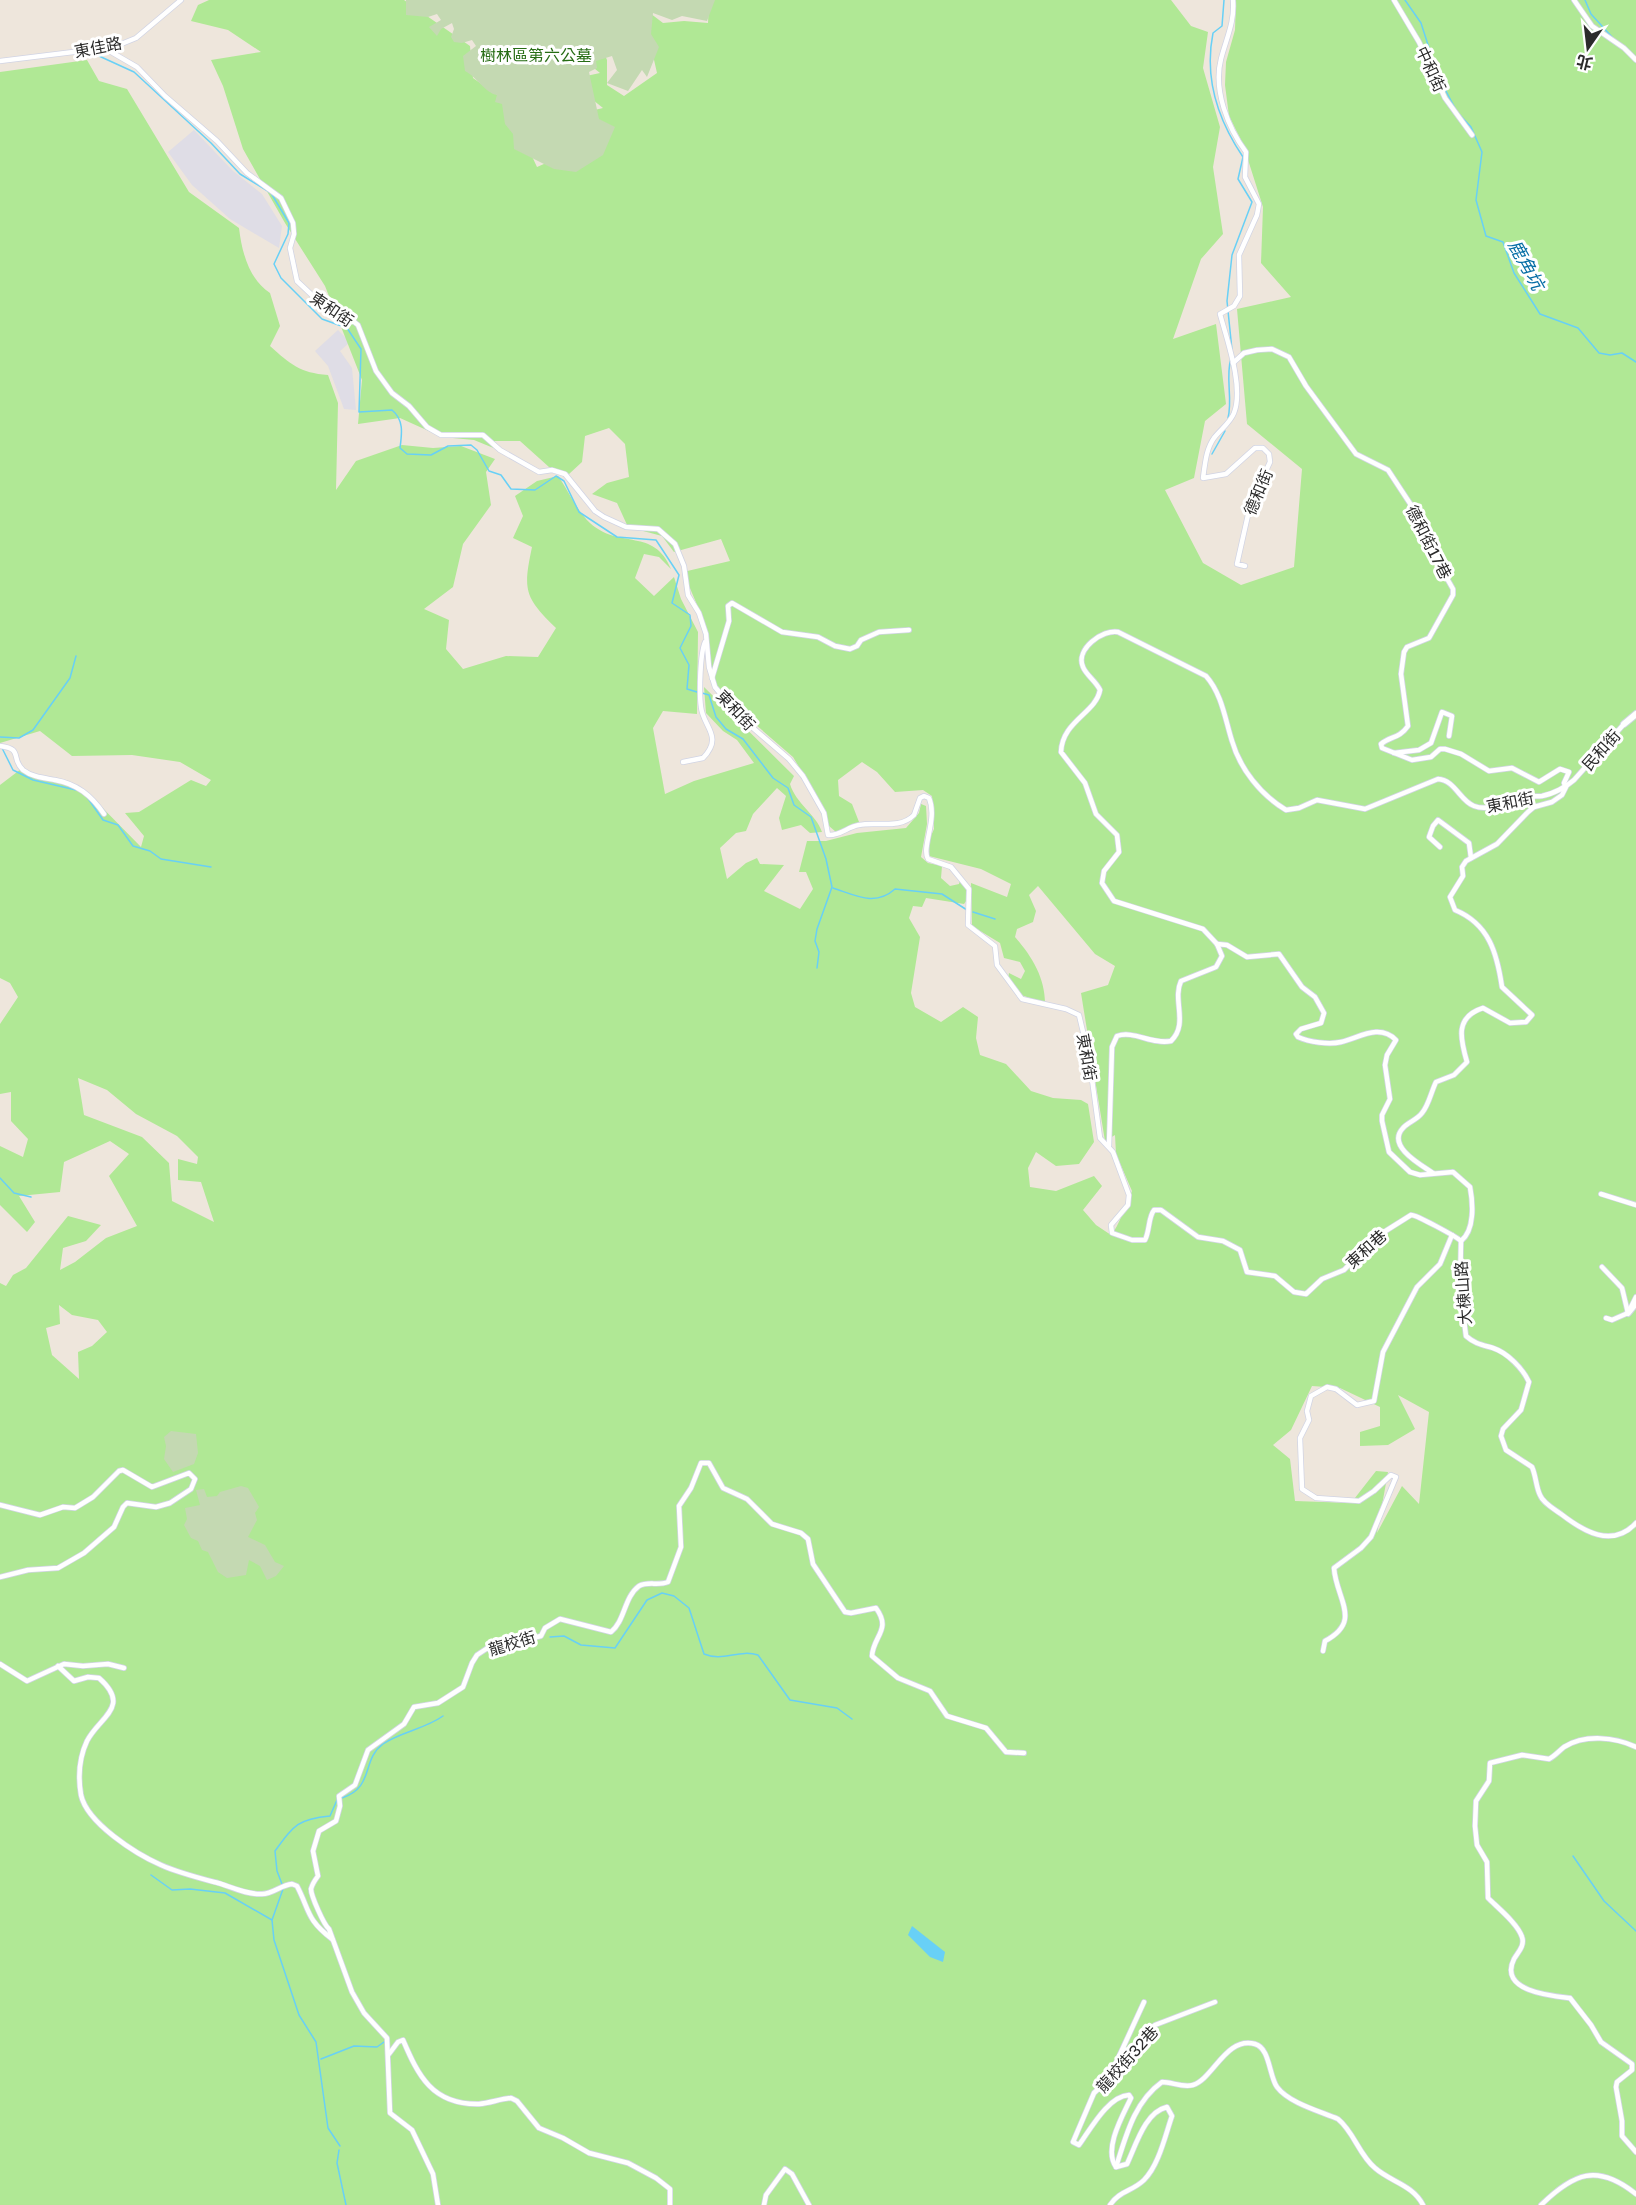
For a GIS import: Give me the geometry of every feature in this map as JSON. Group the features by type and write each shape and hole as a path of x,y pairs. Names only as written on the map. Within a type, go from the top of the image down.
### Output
{"street":[{"name":"東佳路","path":"0,61 106,49 136,38 181,0"},
{"name":"德和街","path":"1233,0 1230,35 1220,66 1222,98 1237,140 1246,152 1245,177 1260,204 1239,255 1240,296 1231,307 1220,314 1233,361 1238,395 1234,413 1209,447 1203,478 1226,474 1255,448 1263,448 1269,454 1270,462 1257,488 1244,526 1242,547 1237,564 1245,566"},
{"name":"中和街","path":"1394,0 1419,42 1445,98 1472,135"},
{"path":"1574,0 1592,26 1624,48 1636,60"},
{"name":"東和街","path":"106,49 137,67 165,96 217,141 247,173 281,198 293,223 290,248 297,281 315,298 343,313 358,325 376,371 392,393 409,406 428,427 441,435 483,435 500,450 539,472 552,470 565,474 595,511 604,517 626,528 657,529 666,535 680,553 688,595 699,613 706,637 712,680 739,716 789,759 803,776 824,813 828,835 836,836 862,824 887,825 900,822 914,815 920,798 929,798 932,832 925,855 928,859 951,867 969,889 968,925 995,945 1000,971 1022,999 1066,1009 1079,1015 1089,1057 1100,1138 1109,1146"},
{"name":"德和街17巷","path":"1233,361 1244,353 1257,350 1272,349 1289,357 1306,387 1356,454 1388,470 1413,508 1424,538 1453,589 1453,595 1429,638 1407,647 1404,652 1401,674 1409,721 1404,732 1381,744 1382,748 1392,754"},
{"path":"712,680 729,621 728,606 732,603 750,616 770,623 782,632 818,637 835,646 850,649 857,646 861,640 879,632 909,630"},
{"name":"東和街","path":"1109,1146 1113,1042 1117,1036 1124,1034 1155,1043 1171,1041 1180,1027 1177,990 1181,981 1215,967 1222,956 1217,944 1203,929 1114,901 1102,884 1104,870 1119,852 1117,835 1096,814 1085,783 1061,752 1063,740 1074,720 1098,698 1100,690 1083,667 1083,652 1107,632 1118,633 1137,641 1206,676 1215,686 1238,759 1259,789 1286,810 1299,808 1317,800 1365,808 1438,779 1451,784 1473,806 1485,808 1520,797 1546,795 1566,787"},
{"path":"683,762 704,758 712,744 710,728 701,709 700,654 706,637"},
{"path":"1392,754 1419,750 1431,743 1438,728 1439,714 1442,712 1452,716 1454,720 1449,736"},
{"name":"民和街","path":"1471,858 1497,844 1534,807 1552,802 1562,795 1566,787 1636,714"},
{"path":"0,746 12,747 18,764 30,774 78,787 94,799 104,814"},
{"path":"1392,754 1412,760 1423,759 1445,749 1461,754 1489,771 1512,768 1539,782 1564,768 1569,772 1564,783 1566,787"},
{"path":"1433,1173 1407,1154 1399,1144 1399,1135 1402,1128 1423,1112 1436,1082 1454,1075 1467,1062 1461,1041 1460,1028 1463,1021 1474,1011 1483,1008 1510,1023 1526,1022 1532,1015 1502,987 1500,963 1474,919 1455,910 1452,904 1453,890 1463,876 1462,867 1471,858 1470,843 1438,819 1429,837 1440,847"},
{"path":"1217,944 1227,945 1247,957 1272,953 1285,959 1302,987 1315,997 1324,1013 1321,1023 1301,1029 1296,1034 1298,1038 1339,1043 1367,1032 1391,1036 1396,1040 1387,1055 1385,1065 1390,1099 1382,1114 1389,1152 1410,1172 1420,1175 1453,1172 1470,1187 1471,1219 1466,1236 1461,1241 1452,1235 1440,1264 1417,1287 1383,1352 1374,1401 1357,1405 1336,1389 1327,1387 1311,1396 1308,1404 1309,1420 1300,1438 1300,1460 1302,1489 1309,1495 1359,1501 1391,1475 1396,1477 1371,1537 1361,1548 1334,1568 1344,1608 1344,1622 1338,1634 1325,1641 1323,1651"},
{"name":"東和巷","path":"1109,1146 1129,1195 1128,1204 1111,1225 1112,1233 1132,1240 1145,1240 1149,1231 1151,1213 1154,1210 1161,1210 1198,1237 1223,1241 1240,1250 1247,1272 1275,1276 1299,1293 1308,1293 1322,1279 1344,1270 1376,1237 1412,1215 1416,1214 1437,1229 1452,1235"},
{"path":"1601,1194 1636,1205"},
{"name":"大棟山路","path":"1461,1241 1460,1290 1466,1336 1472,1341 1496,1349 1507,1356 1525,1374 1529,1382 1521,1410 1503,1429 1501,1436 1506,1450 1532,1467 1539,1494 1584,1532 1605,1536 1621,1534 1636,1523"},
{"path":"1602,1268 1622,1288 1628,1313"},
{"path":"1628,1313 1636,1296"},
{"path":"1606,1318 1612,1320 1628,1313 1636,1303"},
{"name":"龍校街","path":"438,2205 433,2174 412,2130 390,2113 387,2038 364,2013 352,1992 332,1939 322,1923 321,1911 312,1895 311,1888 318,1876 313,1851 318,1831 336,1821 340,1806 339,1796 355,1785 368,1750 404,1724 414,1707 438,1702 463,1687 477,1655 486,1649 541,1636 545,1628 560,1619 607,1632 614,1630 630,1597 639,1587 646,1583 660,1585 668,1582 681,1547 679,1506 691,1488 697,1468 705,1461 709,1463 723,1488 747,1499 772,1524 801,1533 808,1539 813,1564 845,1612 876,1608 881,1615 882,1632 872,1656 898,1678 930,1691 947,1716 986,1728 1006,1752 1024,1753"},
{"path":"0,1505 40,1515 63,1507 75,1508 93,1497 119,1471 152,1487 183,1474 192,1474 195,1479 191,1489 164,1505 149,1508 127,1503 123,1506 114,1527 84,1553 58,1568 28,1570 0,1577"},
{"path":"0,1664 27,1681 58,1666 108,1664 124,1668"},
{"path":"58,1666 74,1681 87,1677 99,1678 110,1690 113,1700 110,1715 87,1740 79,1768 81,1796 85,1806 103,1828 160,1865 230,1887 264,1894 292,1884 297,1886 304,1909 319,1929 332,1939"},
{"path":"1636,1747 1614,1738 1598,1739 1565,1747 1549,1759 1522,1755 1490,1763 1489,1781 1476,1801 1475,1826 1478,1845 1487,1862 1488,1898 1506,1913 1522,1937 1522,1947 1513,1962 1513,1975 1522,1987 1538,1994 1570,1998 1601,2042 1632,2064 1632,2070 1617,2082 1616,2087 1622,2121 1622,2136 1636,2152"},
{"path":"1109,2079 1144,2002"},
{"name":"龍校街32巷","path":"1116,2167 1113,2163 1112,2147 1131,2097 1129,2095 1118,2098 1104,2112 1079,2145 1073,2142 1094,2093 1134,2055 1155,2025 1215,2002"},
{"path":"388,2056 398,2042 403,2040 414,2067 427,2086 448,2097 471,2103 511,2098 517,2101 539,2128 589,2153 609,2156 656,2178 670,2189 670,2205"},
{"path":"1116,2167 1133,2116 1155,2087 1162,2082 1186,2087 1196,2085 1229,2050 1248,2043 1257,2044 1263,2049 1275,2084 1282,2094 1338,2119 1345,2125 1372,2167 1412,2191 1423,2205"},
{"path":"1110,2205 1115,2197 1143,2182 1150,2171 1168,2128 1171,2109 1159,2109 1146,2124 1127,2164 1116,2167"},
{"path":"764,2205 766,2195 785,2169 792,2174 809,2205"},
{"path":"1541,2205 1569,2181 1594,2174 1606,2177 1636,2194"}],"shaded area":[{"path":"194,130 233,171 262,194 282,226 279,248 230,219 192,185 168,152"},
{"path":"338,330 350,342 340,351 352,368 356,410 344,409 328,366 315,351"}],"green space":[{"path":"209,0 404,0 470,46 473,78 506,101 537,167 592,143 582,113 603,108 573,84 577,78 600,73 584,60 592,24 607,60 607,85 624,96 657,73 642,7 663,23 684,21 708,23 709,0 1171,0 1191,26 1208,32 1203,68 1220,127 1213,167 1223,234 1201,259 1173,339 1216,324 1226,404 1205,421 1194,478 1165,490 1203,563 1241,585 1294,567 1302,469 1247,424 1237,309 1291,297 1261,263 1263,207 1243,144 1229,116 1225,85 1226,62 1235,30 1236,0 1636,0 1636,2205 0,2205 0,1283 6,1286 13,1275 26,1268 68,1216 101,1225 86,1241 63,1248 60,1270 75,1262 106,1238 137,1226 109,1176 129,1154 110,1141 64,1162 60,1192 19,1196 35,1222 27,1232 0,1205 0,1146 23,1157 28,1139 11,1121 11,1092 0,1094 0,1024 18,997 10,983 0,978 0,785 21,769 85,790 141,847 144,836 125,813 139,812 191,780 206,786 211,780 180,762 132,755 72,756 40,731 0,743 0,72 87,60 99,81 127,89 189,192 239,228 248,265 257,280 270,293 280,326 270,346 303,370 328,375 338,403 336,490 356,461 402,445 433,448 461,446 495,459 486,472 491,505 463,544 453,587 424,609 449,620 446,649 463,669 506,656 538,657 556,628 537,608 529,592 527,573 532,547 513,538 523,516 515,496 537,481 558,476 590,523 613,536 646,543 664,556 671,569 659,557 644,554 635,578 654,596 674,577 681,599 698,632 697,714 663,711 653,728 665,794 694,781 754,763 737,740 723,731 706,713 704,687 794,776 790,784 793,791 822,832 810,833 801,825 782,830 779,818 786,796 777,788 753,814 746,831 736,833 720,848 727,879 746,863 757,858 760,864 784,865 764,891 800,909 813,889 806,872 799,872 807,841 826,841 857,833 906,828 919,813 921,804 926,806 927,824 921,857 928,863 942,866 941,878 950,886 959,884 960,880 966,881 969,897 964,904 926,898 922,907 913,906 909,918 920,937 911,993 915,1007 941,1022 963,1007 978,1017 976,1038 980,1055 1006,1064 1031,1091 1053,1098 1081,1100 1088,1104 1094,1142 1079,1164 1056,1166 1036,1152 1028,1168 1030,1187 1056,1191 1094,1176 1102,1186 1083,1210 1096,1225 1111,1235 1120,1221 1132,1191 1116,1154 1115,1135 1105,1141 1081,993 1108,985 1115,966 1095,954 1038,886 1029,895 1036,911 1033,922 1017,929 1015,937 1027,952 1040,976 1045,1003 1021,995 1008,979 1009,973 1021,979 1025,971 1020,962 1004,958 1000,943 972,926 971,883 1007,897 1011,884 981,869 929,856 927,845 934,829 932,796 923,790 895,792 877,772 862,762 838,780 839,796 852,804 859,822 836,832 829,826 822,805 793,757 718,692 707,653 701,614 683,572 730,561 721,539 674,552 662,536 628,527 617,503 592,494 607,483 629,477 625,444 609,428 585,436 582,462 569,474 549,467 520,441 494,441 496,446 520,459 474,440 442,437 400,418 358,424 362,380 325,286 285,223 243,149 223,86 211,60 261,52 228,30 191,21 198,5","holes":["78,1078 107,1090 136,1114 177,1136 198,1157 197,1164 178,1159 178,1180 201,1182 214,1222 172,1201 169,1163 142,1137 84,1115","59,1305 72,1315 98,1320 107,1332 92,1346 78,1352 79,1379 52,1355 46,1328 60,1324","1312,1386 1340,1388 1380,1407 1380,1426 1360,1432 1360,1446 1388,1445 1415,1429 1398,1395 1429,1412 1419,1504 1402,1486 1377,1533 1388,1472 1376,1471 1351,1503 1295,1501 1290,1459 1273,1445 1291,1430"]},
{"name":"樹林區第六公墓","path":"406,0 715,0 707,21 682,16 672,20 653,13 651,34 659,47 647,77 642,70 628,91 607,83 617,70 612,56 596,61 597,68 589,72 599,119 615,127 603,155 576,172 554,169 514,149 513,134 505,124 502,104 495,102 497,95 465,71 463,56 476,46 472,40 462,43 454,42 451,37 454,29 452,23 441,29 437,36 429,27 441,20 437,14 428,17 406,15"},
{"path":"171,1431 196,1434 198,1453 194,1464 173,1472 164,1459 166,1446 164,1437"},
{"path":"241,1486 248,1488 259,1507 255,1513 257,1520 248,1537 265,1545 275,1562 284,1566 276,1576 267,1580 260,1566 249,1560 246,1575 227,1578 218,1572 208,1552 202,1550 198,1541 191,1538 184,1525 187,1519 185,1508 200,1505 196,1490 204,1489 207,1497 217,1496 220,1492"}],"water":[{"path":"912,1926 945,1952 943,1962 930,1957 908,1935"}],"waterway":[{"path":"1224,0 1222,26 1213,33 1210,66 1212,82 1226,128 1243,157 1238,179 1252,202 1232,255 1227,301 1232,350"},
{"name":"鹿角坑","path":"1405,0 1421,23 1438,76 1456,110"},
{"path":"1585,0 1591,14 1612,37"},
{"path":"99,56 134,72 211,143 240,174 271,193 289,223 288,234 274,264 281,278 322,319 347,328 361,349 359,412 392,410 400,422 402,432 400,448 407,454 431,455 448,446 471,445 477,450 489,471 501,475 511,489 535,490 556,476 564,481 579,512 617,537 656,540 679,575 672,603 690,615 691,626 680,648 689,665 687,689 697,692"},
{"name":"鹿角坑","path":"1459,114 1471,127 1482,152 1476,200 1486,236 1503,242 1514,273 1540,314 1578,328 1599,353 1610,355 1622,353 1636,362"},
{"path":"1228,418 1231,358"},
{"path":"1212,454 1225,431"},
{"path":"0,737 19,738 33,730 70,678 76,656"},
{"path":"702,693 709,695 716,717 726,729 743,739 773,778 788,788 794,805 811,817 826,859 832,887 817,929 815,941 819,952 817,968"},
{"path":"2,748 13,770 33,780 76,790"},
{"path":"87,797 103,820 118,825 133,846 150,851 161,859 211,867"},
{"path":"833,888 865,898 880,897 895,889 942,894 967,910"},
{"path":"973,912 995,919"},
{"path":"0,1178 14,1193 31,1197"},
{"path":"550,1637 564,1636 581,1645 615,1648 647,1600 662,1593 674,1596 689,1608 704,1654 718,1657 744,1653 758,1655 790,1700 837,1708 852,1719"},
{"path":"342,1798 359,1787 376,1750 383,1744 443,1716"},
{"path":"282,1884 277,1871 275,1851 292,1829 298,1825 311,1819 330,1816 337,1800"},
{"path":"1573,1856 1604,1901 1636,1931"},
{"path":"151,1875 172,1890 190,1889 225,1893 272,1920"},
{"path":"283,1889 272,1920 274,1940 299,2015 316,2042 328,2128 340,2146"},
{"path":"321,2059 354,2046 377,2047 384,2042"},
{"path":"339,2150 337,2163 346,2205"}]}
